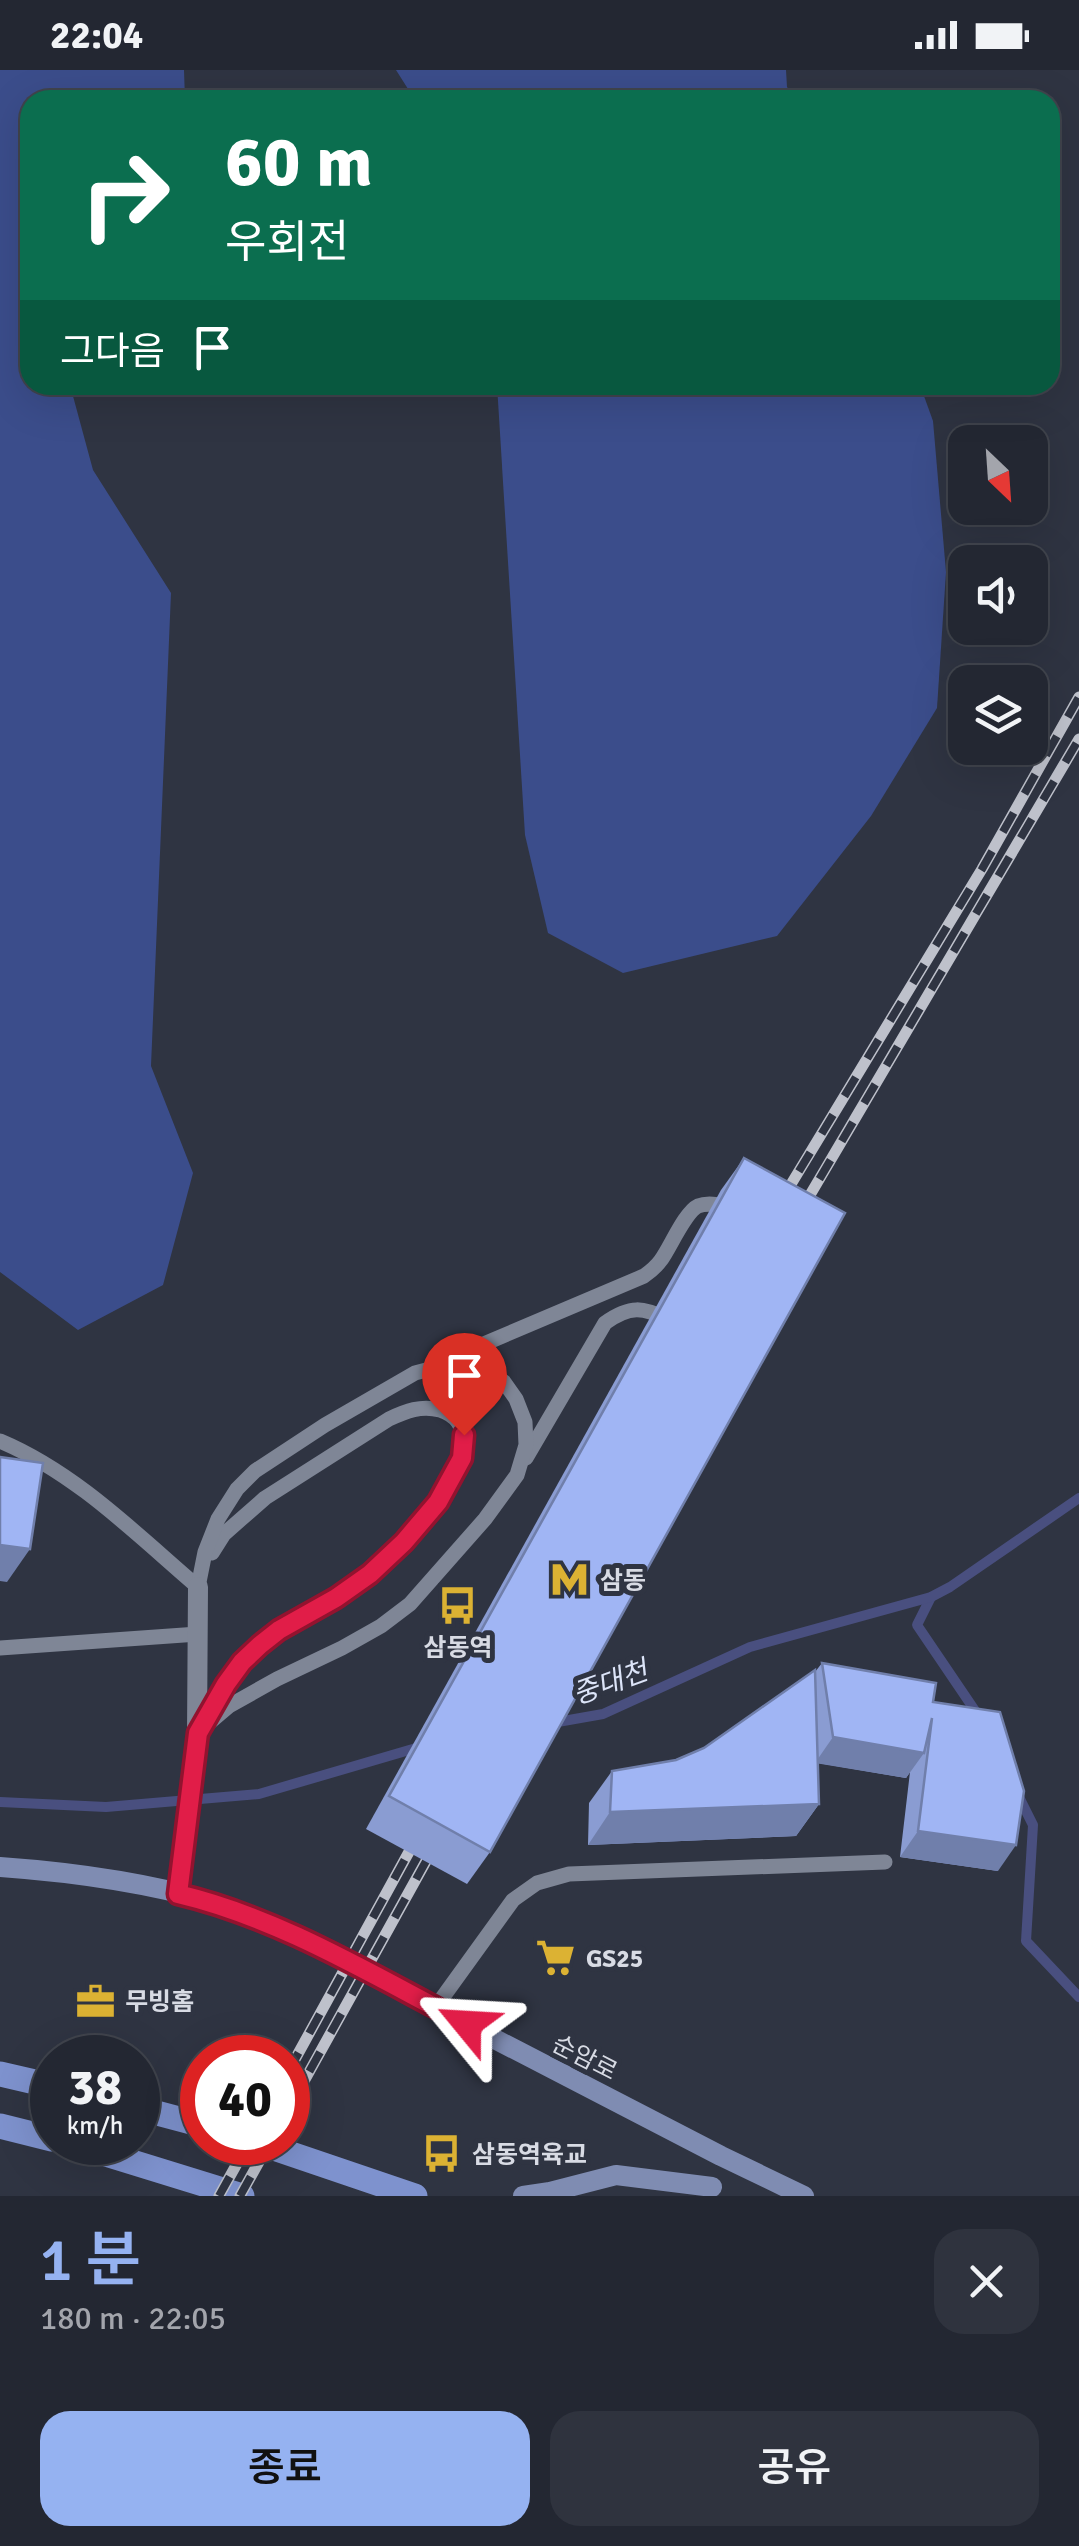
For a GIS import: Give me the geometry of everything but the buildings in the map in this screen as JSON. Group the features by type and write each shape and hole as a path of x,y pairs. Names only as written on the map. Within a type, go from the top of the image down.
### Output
{"main road":[{"path":"0,2074 30,2081"},
{"path":"0,2126 30,2134"},
{"path":"310,2160 415,2196"},
{"path":"142,2165 242,2196"}],"street":[{"path":"178,1894 198,1733 198,1587"},
{"name":"순암로","path":"0,1868 46,1870 178,1894 218,1904 282,1929 804,2196"},
{"path":"523,2196 616,2175 710,2192 721,2156"}],"lane":[{"path":"198,1587 205,1552 218,1519 237,1489 255,1471 324,1425 415,1373 644,1276 655,1268 690,1212 698,1206 726,1206 747,1217"},
{"path":"198,1733 228,1706 342,1648 410,1604 486,1520 605,1323 620,1312 650,1311 685,1329"},
{"path":"415,1373 464,1363 484,1368 504,1382 516,1398 525,1422 526,1445 516,1475"},
{"path":"198,1587 224,1534 240,1519 389,1418 410,1409 429,1408 446,1412 460,1422 464,1435 462,1458 438,1502 370,1574 279,1630 242,1662 198,1733"},
{"path":"0,1441 77,1484 198,1587"},
{"path":"0,1648 198,1634"},
{"path":"435,2008 513,1900 537,1882 569,1874 885,1862"}],"shaded area":[{"path":"0,70 184,70 185,90 20,90 20,395 73,395 93,470 171,593 151,1066 193,1173 163,1285 78,1330 0,1272"},
{"path":"396,70 786,70 789,90 409,90"},
{"path":"498,395 924,395 933,421 946,572 937,708 871,816 777,936 623,973 548,933 525,835"}],"waterway":[{"name":"중대천","path":"552,1723 603,1714 750,1647 931,1597 1079,1498"},
{"path":"931,1597 917,1625 980,1718"},
{"name":"중대천","path":"0,1802 106,1807 259,1794 423,1746"},
{"path":"1016,1791 1033,1825 1026,1941 1079,1997"}],"railway":[{"path":"776,1209 982,869 1079,697"},
{"path":"797,1217 1079,739"},
{"path":"308,2035 421,1830"},
{"path":"310,2070 440,1836"},
{"path":"219,2196 236,2165"},
{"path":"240,2196 257,2165"}],"place":[{"name":"삼동","path":"570,1580"},
{"name":"삼동역","path":"458,1606"},
{"name":"GS25","path":"556,1958"},
{"name":"무빙홈","path":"95,2001"},
{"name":"삼동역육교","path":"442,2154"}],"route":[{"path":"464,1435 462,1458 438,1502 404,1542 370,1574 260,1645 226,1684 198,1733 178,1894 218,1904 282,1929 467,2024"}]}
